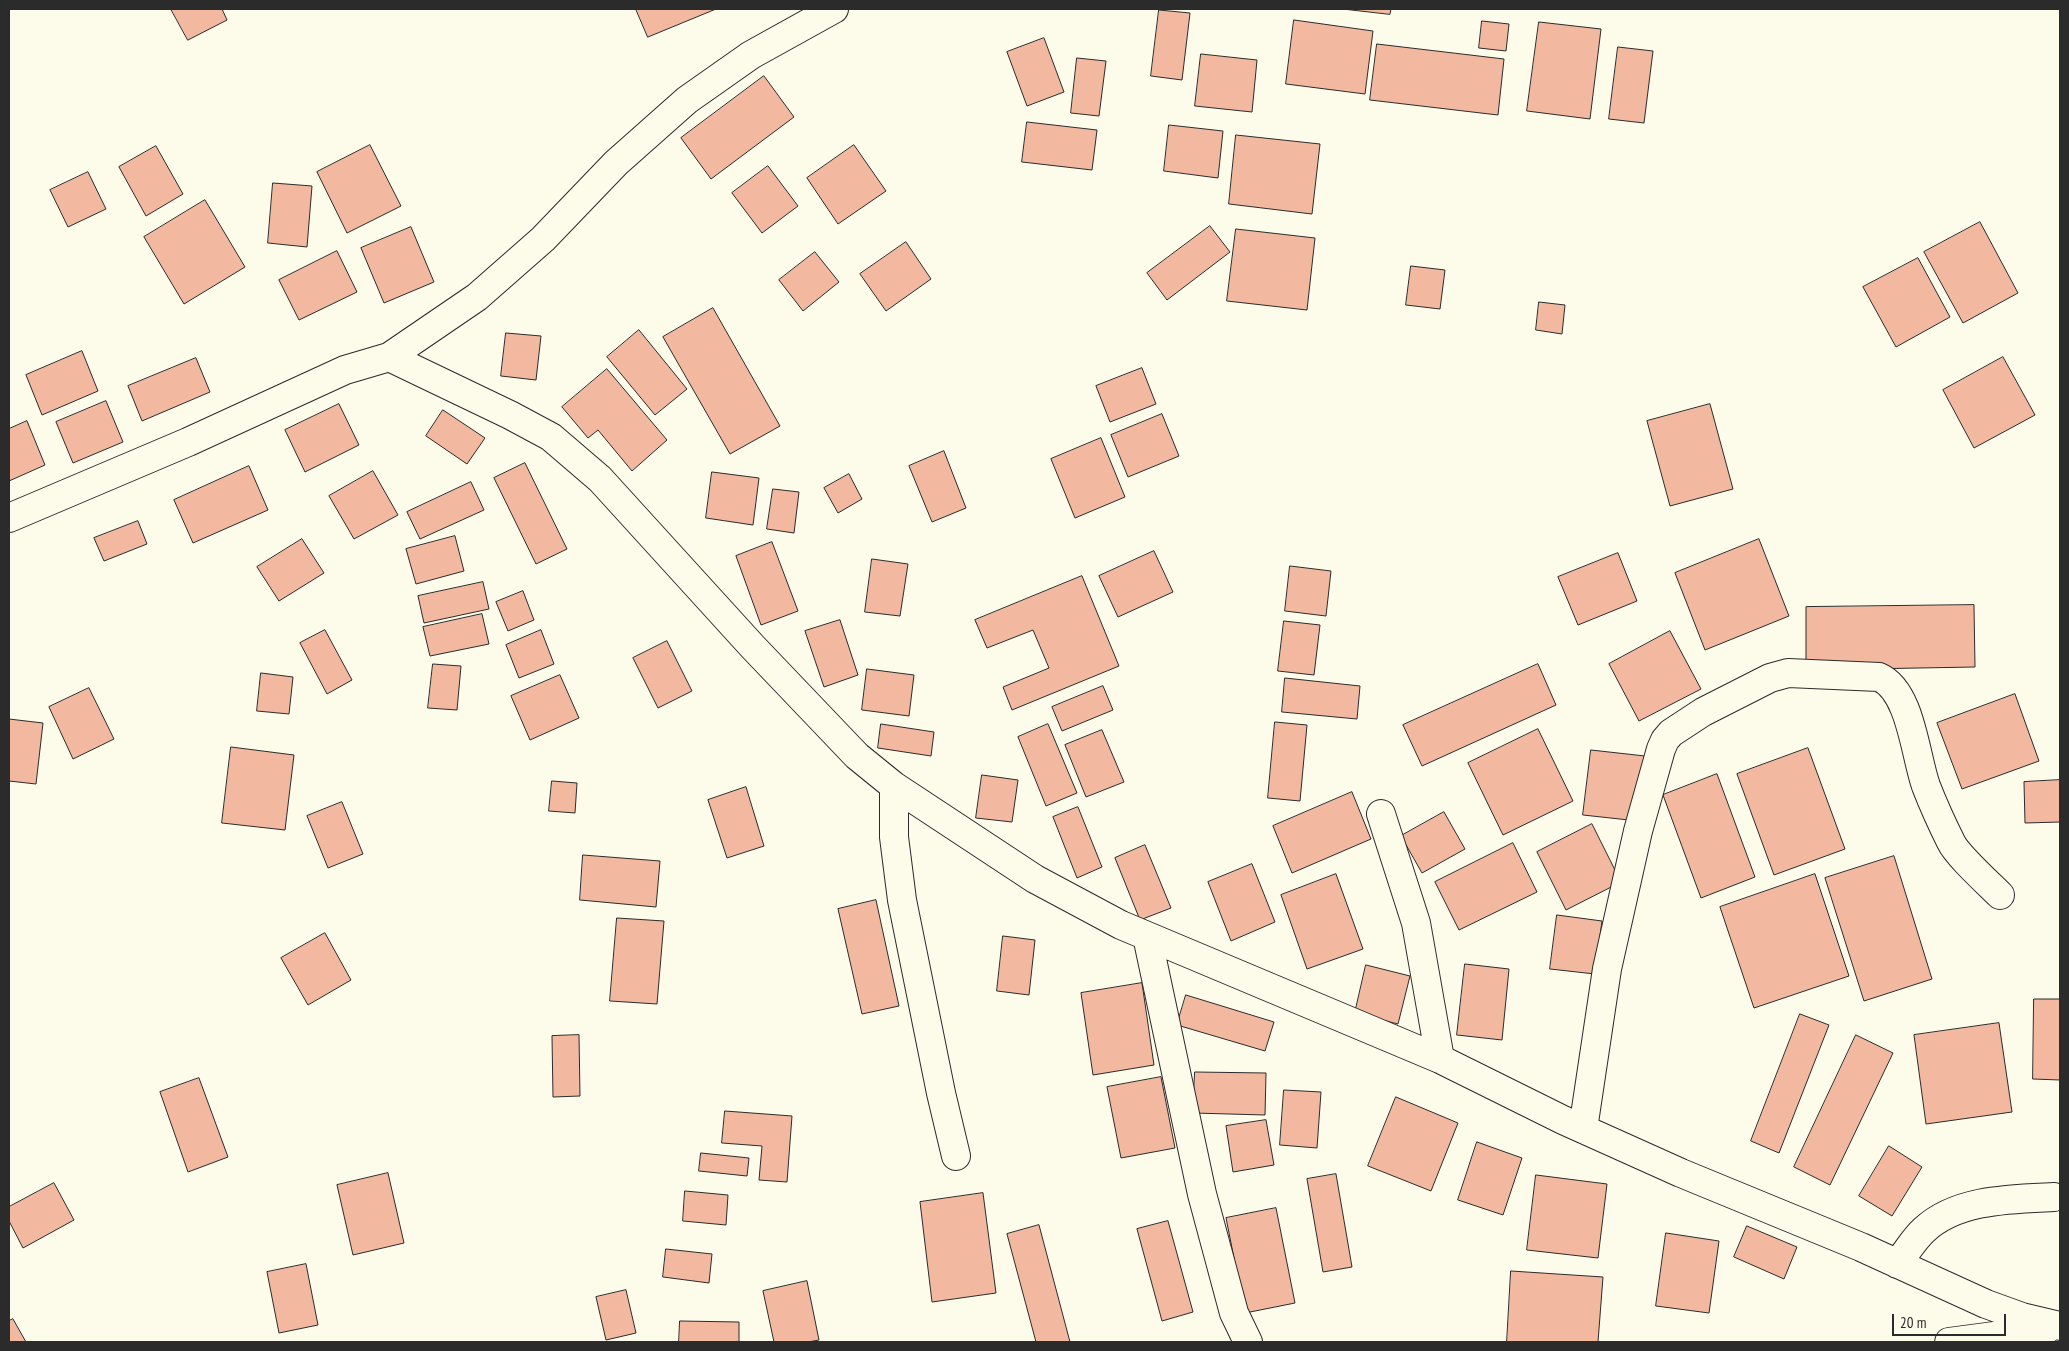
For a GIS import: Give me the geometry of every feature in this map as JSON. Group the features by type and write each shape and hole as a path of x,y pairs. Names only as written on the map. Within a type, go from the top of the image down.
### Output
{"street":[{"path":"9,518 188,442 345,370 388,357 477,297 543,239 616,163 687,100 751,55 834,9"},
{"path":"388,357 510,415 558,443 600,479 752,646 858,756 894,786 1035,879 1121,925 1440,1059 1583,1130 1681,1173 1861,1247 1986,1304 2022,1317 2060,1327"},
{"path":"1583,1130 1607,969 1638,832 1661,749 1671,733 1703,712 1770,678 1788,672 1878,677 1888,681 1896,692 1915,740 1925,784 1952,844 2000,895"},
{"path":"894,786 894,837 902,900 941,1093 956,1156"},
{"path":"1381,814 1416,923 1440,1059"},
{"path":"1146,936 1202,1194 1234,1313 1248,1342"},
{"path":"1898,1264 1924,1230 1943,1216 1975,1205 2009,1200 2054,1197"},
{"path":"1949,1342 2060,1327"}],"building":[{"path":"171,9 222,9 227,20 188,40"},
{"path":"636,9 716,9 648,37"},
{"path":"1343,9 1391,9 1390,14"},
{"path":"1159,10 1190,13 1182,80 1151,76"},
{"path":"1294,20 1373,31 1365,94 1286,84"},
{"path":"1482,21 1509,24 1506,51 1479,48"},
{"path":"1539,22 1601,29 1590,119 1527,111"},
{"path":"1044,38 1064,92 1027,106 1007,52"},
{"path":"1377,44 1504,59 1498,115 1370,100"},
{"path":"1618,47 1653,51 1644,123 1609,119"},
{"path":"1201,54 1257,60 1252,112 1195,106"},
{"path":"1077,58 1106,61 1099,116 1071,113"},
{"path":"764,76 794,117 711,179 681,138"},
{"path":"1027,122 1097,130 1092,170 1022,162"},
{"path":"1169,125 1223,131 1218,178 1164,171"},
{"path":"1236,135 1320,144 1312,214 1229,204"},
{"path":"370,145 401,206 347,233 317,172"},
{"path":"854,145 886,191 838,224 807,178"},
{"path":"156,146 183,194 146,216 119,167"},
{"path":"768,166 798,206 762,233 732,193"},
{"path":"88,172 106,209 68,227 50,190"},
{"path":"273,183 312,186 307,247 268,243"},
{"path":"205,200 245,267 184,304 144,237"},
{"path":"1980,222 2018,293 1963,323 1924,252"},
{"path":"1210,226 1230,252 1167,300 1147,273"},
{"path":"411,227 434,282 384,303 361,248"},
{"path":"1236,229 1315,238 1307,310 1227,301"},
{"path":"906,242 931,279 886,311 860,274"},
{"path":"337,251 357,292 299,320 279,280"},
{"path":"815,252 839,282 803,311 779,280"},
{"path":"1918,258 1950,317 1896,347 1863,287"},
{"path":"1411,266 1445,270 1440,309 1406,305"},
{"path":"1539,302 1565,305 1562,334 1536,330"},
{"path":"713,308 780,426 730,454 663,337"},
{"path":"639,330 687,389 655,415 607,357"},
{"path":"506,333 541,336 536,380 501,376"},
{"path":"82,351 98,391 42,415 26,375"},
{"path":"2003,357 2035,415 1974,448 1943,390"},
{"path":"196,358 210,392 142,421 128,386"},
{"path":"1142,368 1156,404 1110,422 1096,386"},
{"path":"607,369 667,440 632,471 598,430 588,438 562,407"},
{"path":"106,401 123,442 73,463 56,422"},
{"path":"339,404 359,445 305,472 285,430"},
{"path":"1710,404 1733,489 1670,506 1647,421"},
{"path":"443,410 485,438 467,464 426,436"},
{"path":"1162,414 1179,456 1128,477 1111,435"},
{"path":"27,421 45,465 9,481 9,429"},
{"path":"1101,438 1125,497 1075,518 1051,459"},
{"path":"944,451 966,508 932,522 909,466"},
{"path":"525,463 567,549 536,564 494,478"},
{"path":"249,466 268,510 193,543 174,500"},
{"path":"373,471 398,515 354,539 329,496"},
{"path":"712,472 759,478 753,525 706,518"},
{"path":"849,474 862,499 838,513 824,488"},
{"path":"471,482 484,510 420,539 407,512"},
{"path":"773,489 799,492 794,533 767,529"},
{"path":"138,521 147,544 104,561 94,538"},
{"path":"455,536 464,571 416,584 406,549"},
{"path":"302,539 324,573 279,601 257,567"},
{"path":"1759,539 1789,616 1705,650 1675,573"},
{"path":"772,542 798,611 761,625 736,556"},
{"path":"1154,551 1173,592 1118,617 1099,576"},
{"path":"1618,553 1637,601 1578,625 1558,577"},
{"path":"872,559 908,564 900,616 865,612"},
{"path":"1290,566 1331,571 1326,616 1285,611"},
{"path":"1082,576 1119,666 1012,710 1003,687 1049,668 1033,630 987,648 975,620"},
{"path":"483,582 489,609 424,623 418,596"},
{"path":"523,591 534,620 508,631 496,602"},
{"path":"1974,605 1975,667 1806,670 1806,607"},
{"path":"482,614 489,644 430,656 423,627"},
{"path":"840,620 858,675 824,687 805,631"},
{"path":"1284,621 1320,625 1314,675 1278,671"},
{"path":"325,630 352,680 327,694 300,643"},
{"path":"541,630 554,664 519,678 506,645"},
{"path":"1670,631 1701,689 1639,721 1609,664"},
{"path":"667,641 692,691 658,708 633,658"},
{"path":"433,664 461,666 457,710 428,708"},
{"path":"1538,664 1556,705 1422,766 1403,725"},
{"path":"867,669 914,675 909,716 862,710"},
{"path":"261,673 293,677 289,714 257,711"},
{"path":"560,675 579,718 530,740 511,696"},
{"path":"1285,678 1360,686 1357,719 1282,712"},
{"path":"1103,686 1113,710 1062,731 1052,707"},
{"path":"89,688 114,739 73,759 49,707"},
{"path":"2015,694 2039,761 1962,789 1937,723"},
{"path":"9,719 43,723 36,784 9,781"},
{"path":"1275,722 1307,725 1300,801 1268,798"},
{"path":"881,724 934,732 931,756 878,748"},
{"path":"1048,724 1077,793 1046,806 1018,737"},
{"path":"1538,729 1573,801 1503,835 1468,763"},
{"path":"1102,730 1124,782 1086,797 1065,745"},
{"path":"231,747 294,755 285,830 222,823"},
{"path":"1808,748 1845,849 1774,875 1737,774"},
{"path":"1591,750 1645,756 1638,821 1583,815"},
{"path":"1717,774 1755,877 1701,898 1663,795"},
{"path":"982,775 1018,780 1012,822 976,818"},
{"path":"2060,780 2060,822 2025,823 2024,782"},
{"path":"552,781 577,783 575,813 549,811"},
{"path":"746,787 764,846 727,858 708,800"},
{"path":"1352,792 1371,839 1292,873 1273,826"},
{"path":"342,802 363,854 328,868 307,816"},
{"path":"1078,807 1102,867 1077,878 1053,817"},
{"path":"1444,812 1465,849 1422,873 1401,836"},
{"path":"1592,824 1621,882 1566,910 1537,852"},
{"path":"1513,843 1537,892 1459,930 1435,882"},
{"path":"1145,845 1171,908 1140,920 1115,858"},
{"path":"583,855 660,861 656,907 580,900"},
{"path":"1894,856 1932,979 1864,1001 1825,878"},
{"path":"1252,864 1275,922 1231,941 1208,882"},
{"path":"1336,874 1363,949 1307,969 1281,895"},
{"path":"1815,874 1849,976 1754,1008 1720,907"},
{"path":"876,900 899,1006 862,1014 838,909"},
{"path":"1557,915 1602,921 1595,974 1550,969"},
{"path":"617,918 664,921 657,1004 610,1001"},
{"path":"325,933 351,980 308,1005 281,958"},
{"path":"1003,936 1035,940 1029,995 997,991"},
{"path":"1465,964 1509,969 1502,1040 1457,1035"},
{"path":"1366,965 1410,976 1398,1024 1355,1013"},
{"path":"1142,983 1154,1065 1093,1075 1081,993"},
{"path":"1186,995 1274,1022 1265,1051 1177,1025"},
{"path":"2034,999 2060,999 2060,1080 2033,1079"},
{"path":"1800,1014 1829,1025 1779,1153 1751,1141"},
{"path":"1999,1023 2012,1112 1926,1124 1914,1035"},
{"path":"579,1035 580,1096 553,1097 552,1036"},
{"path":"1856,1035 1893,1053 1830,1185 1794,1167"},
{"path":"1195,1072 1266,1073 1265,1115 1193,1113"},
{"path":"1161,1077 1175,1148 1121,1158 1107,1087"},
{"path":"199,1078 228,1157 188,1172 160,1092"},
{"path":"1284,1090 1321,1092 1317,1148 1280,1145"},
{"path":"1396,1097 1458,1123 1431,1191 1368,1166"},
{"path":"725,1111 792,1116 787,1182 759,1180 762,1146 722,1143"},
{"path":"1266,1120 1274,1165 1233,1172 1226,1126"},
{"path":"1477,1142 1522,1158 1503,1215 1458,1200"},
{"path":"1889,1146 1922,1167 1892,1216 1859,1196"},
{"path":"701,1153 749,1158 747,1176 699,1171"},
{"path":"388,1173 404,1243 353,1255 337,1185"},
{"path":"1336,1174 1352,1267 1323,1272 1307,1179"},
{"path":"1536,1175 1607,1184 1598,1258 1527,1250"},
{"path":"54,1183 74,1220 23,1248 9,1221 9,1207"},
{"path":"685,1191 728,1195 726,1225 683,1221"},
{"path":"983,1193 996,1293 932,1302 920,1202"},
{"path":"1276,1208 1295,1303 1245,1313 1226,1218"},
{"path":"1168,1221 1193,1312 1162,1321 1137,1229"},
{"path":"1039,1225 1070,1342 1036,1342 1007,1234"},
{"path":"1747,1226 1797,1247 1784,1279 1734,1257"},
{"path":"1666,1233 1719,1241 1709,1313 1656,1306"},
{"path":"666,1249 712,1254 709,1283 663,1277"},
{"path":"306,1264 318,1325 279,1333 267,1272"},
{"path":"1511,1271 1603,1277 1598,1342 1507,1342"},
{"path":"807,1281 819,1340 808,1342 774,1342 763,1291"},
{"path":"626,1290 636,1333 606,1340 596,1297"},
{"path":"13,1319 26,1342 9,1342 9,1321"},
{"path":"680,1321 739,1322 739,1342 679,1342"}]}
